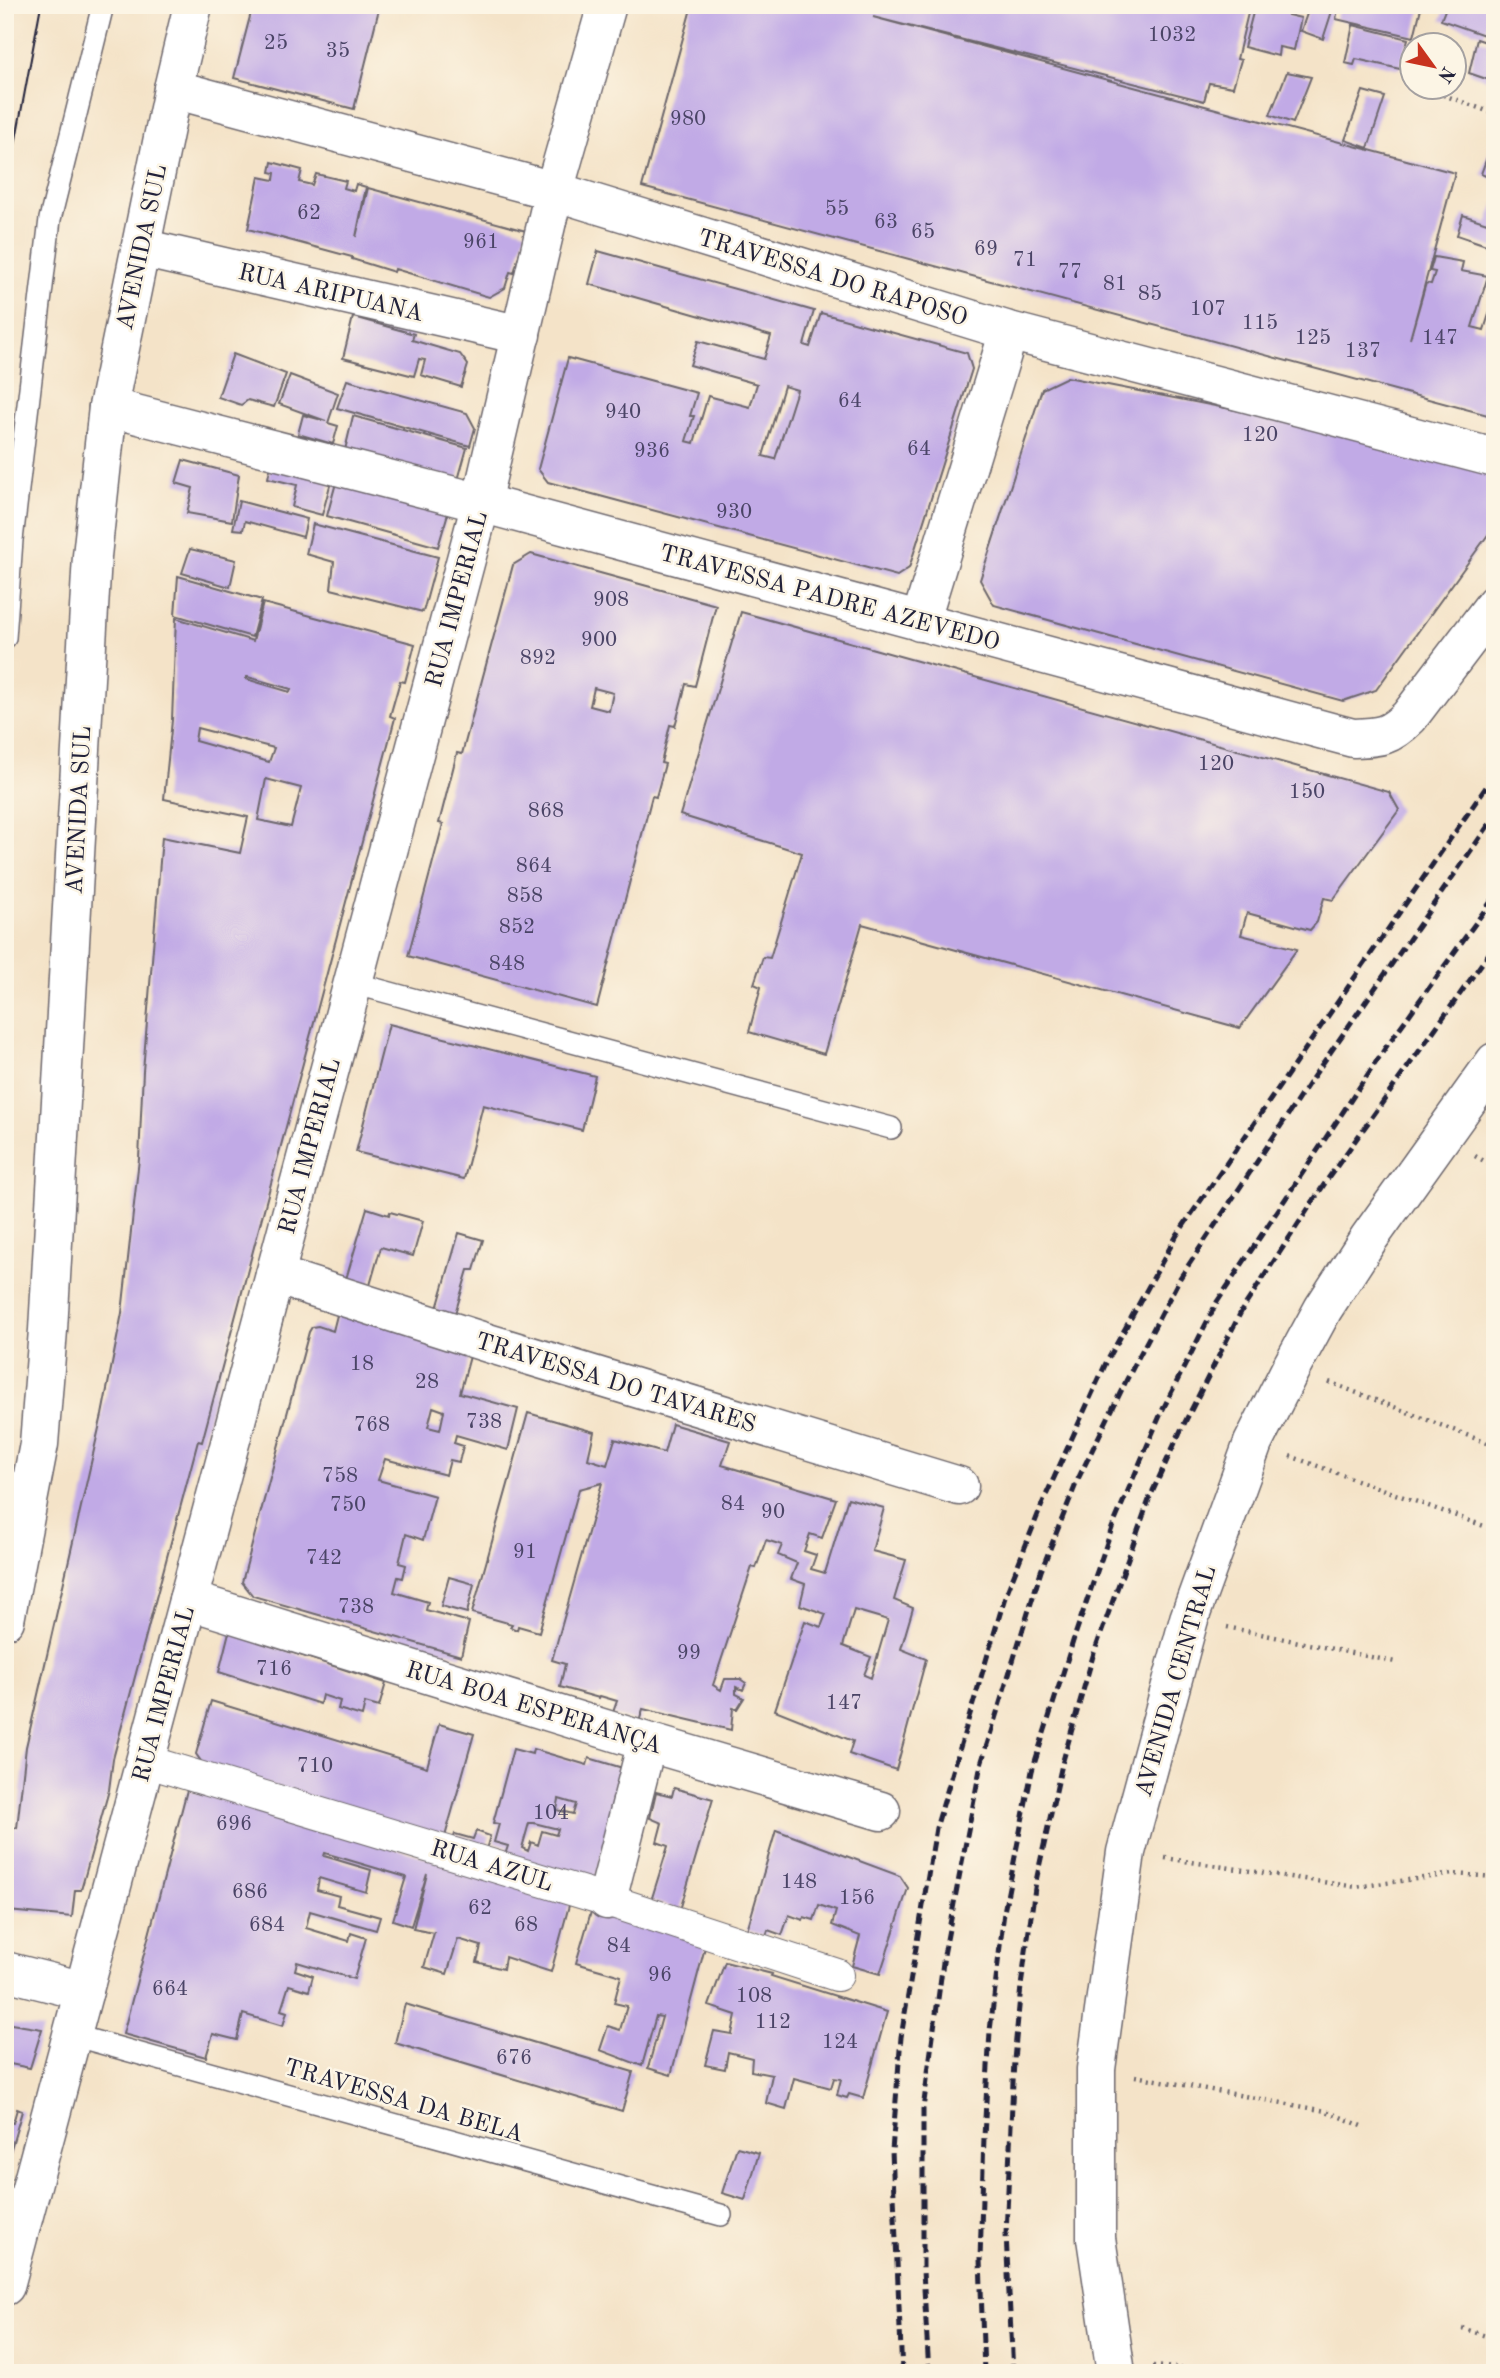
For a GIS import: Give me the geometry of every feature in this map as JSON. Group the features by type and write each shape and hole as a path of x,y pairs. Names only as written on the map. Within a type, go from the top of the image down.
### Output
{"street":[{"name":"AVENIDA SUL","path":"5,1619 39,1444 48,1331 92,556 108,407 192,5"},
{"name":"RUA IMPERIAL","path":"5,2286 481,503 554,191 607,5"},
{"name":"TRAVESSA DO RAPOSO","path":"173,89 554,191 1009,331 1495,458"},
{"name":"RUA ARIPUANA","path":"141,248 522,335"},
{"path":"920,622 1009,331"},
{"name":"TRAVESSA PADRE AZEVEDO","path":"108,407 481,503 1353,738 1382,737 1396,730 1409,718 1495,604"},
{"name":"AVENIDA CENTRAL","path":"1115,2368 1096,2238 1096,2069 1126,1852 1189,1619 1253,1443 1290,1368 1369,1238 1495,1062"},
{"name":"TRAVESSA DO TAVARES","path":"275,1275 491,1345 959,1486"},
{"name":"RUA BOA ESPERANÇA","path":"188,1600 881,1811"},
{"path":"607,1900 648,1742"},
{"name":"RUA AZUL","path":"145,1761 607,1900 837,1975"},
{"path":"5,1971 84,1991"}],"lane":[{"path":"5,638 12,540 50,219 103,5"},
{"path":"353,983 891,1128"},
{"name":"TRAVESSA DA BELA","path":"72,2035 722,2215"}],"path":[{"path":"1462,102 1495,114"},
{"path":"1290,1368 1495,1446"},
{"path":"1253,1443 1495,1530"},
{"path":"1189,1619 1395,1662"},
{"path":"1126,1852 1356,1887 1453,1874 1495,1877"},
{"path":"1096,2069 1326,2111 1362,2126"},
{"path":"1462,2328 1495,2339"},
{"path":"1115,2368 1240,2373"}],"building":[{"path":"253,5 380,5 354,109 234,78"},
{"path":"692,5 1206,5 1228,10 1229,5 1235,5 1249,9 1237,59 1241,60 1233,87 1209,83 1204,101 873,17 1455,173 1410,339 1426,283 1431,284 1435,272 1430,271 1434,257 1463,262 1461,271 1488,276 1472,327 1484,330 1493,302 1495,303 1495,417 642,187"},
{"path":"1255,5 1291,7 1288,15 1301,18 1294,50 1279,47 1278,56 1244,47"},
{"path":"1310,5 1334,5 1323,39 1301,31"},
{"path":"1339,5 1413,5 1421,8 1415,32 1398,33 1336,19"},
{"path":"1447,5 1495,5 1495,9 1492,8 1484,35 1441,20"},
{"path":"1353,25 1398,36 1398,69 1356,59 1354,65 1345,63"},
{"path":"1477,39 1495,45 1495,82 1469,73"},
{"path":"1287,72 1311,77 1293,123 1270,115"},
{"path":"1363,91 1385,97 1368,148 1345,140"},
{"path":"1495,138 1495,180 1481,174"},
{"path":"272,162 302,170 299,182 312,185 316,174 346,181 344,188 354,191 356,184 366,187 356,237 368,188 526,231 514,273 510,272 505,288 489,297 248,229 259,177 274,180 275,173 270,172"},
{"path":"1495,203 1495,248 1457,235 1463,215 1487,223"},
{"path":"598,251 814,311 804,345 810,347 821,313 967,353 972,369 909,568 897,576 548,482 538,469 568,358 697,393 690,416 694,416 686,441 694,443 708,396 750,407 757,384 690,365 698,341 764,359 771,336 589,284","holes":["784,386 797,390 775,459 763,456"]},
{"path":"353,317 414,334 412,340 460,354 468,365 461,387 421,375 425,360 419,359 414,376 343,358"},
{"path":"233,354 286,374 274,407 248,400 241,405 218,397"},
{"path":"290,375 338,393 328,423 338,426 333,444 298,434 303,415 326,421 279,404"},
{"path":"1067,377 1495,461 1495,486 1488,493 1495,509 1495,525 1376,690 1343,701 994,605 980,580 1042,389"},
{"path":"347,380 467,413 475,428 470,446 337,408"},
{"path":"353,416 467,448 458,480 345,450"},
{"path":"183,460 239,475 232,521 187,513 193,488 176,483"},
{"path":"272,460 332,478 322,515 292,507 297,485 268,478"},
{"path":"337,479 449,510 438,547 327,516"},
{"path":"239,501 307,519 303,537 245,521 243,530 233,529"},
{"path":"313,524 438,557 423,612 331,589 334,562 306,554"},
{"path":"190,549 236,560 230,587 182,573"},
{"path":"531,554 716,605 695,686 686,684 675,726 670,725 661,763 665,764 656,797 652,796 597,1007 408,956 443,824 439,823 457,753 462,754 513,565","holes":["594,688 613,693 609,711 590,706"]},
{"path":"178,576 262,600 252,637 175,615"},
{"path":"263,603 415,644 405,682 400,681 390,716 395,718 202,1442 198,1441 81,1890 75,1890 72,1917 8,1911 11,1882 5,1881 5,1852 11,1827 17,1828 26,1747 102,1415 122,1313 139,1159 143,1071 162,837 240,853 248,817 164,799 172,720 176,618 253,641","holes":["248,677 291,689 290,692","197,728 274,748 269,762 195,741","266,779 301,788 291,827 258,820"]},
{"path":"741,612 1389,792 1399,810 1333,900 1324,898 1317,922 1310,930 1247,913 1241,935 1297,949 1240,1028 862,924 824,1054 749,1032 761,987 754,984 763,957 770,958 802,853 680,815"},
{"path":"389,1024 595,1076 582,1130 483,1105 464,1179 356,1152"},
{"path":"367,1208 423,1221 413,1256 381,1247 368,1292 344,1286"},
{"path":"459,1233 483,1240 474,1270 468,1270 454,1317 436,1312"},
{"path":"338,1311 472,1349 460,1393 518,1409 508,1450 456,1435 454,1443 463,1446 459,1462 450,1460 446,1475 385,1459 378,1480 435,1496 423,1540 406,1534 399,1563 406,1565 403,1578 398,1577 394,1592 428,1602 426,1610 469,1622 461,1656 253,1596 242,1582 309,1332 312,1327 318,1326 333,1331","holes":["433,1407 444,1411 440,1430 428,1427"]},
{"path":"528,1413 594,1432 588,1459 607,1465 615,1439 664,1453 672,1424 730,1441 722,1465 836,1499 822,1538 810,1534 804,1551 816,1555 811,1569 825,1573 848,1498 884,1508 872,1551 906,1560 894,1600 913,1608 901,1649 926,1659 896,1770 849,1754 853,1741 775,1710 805,1621 821,1627 826,1614 800,1605 805,1584 791,1579 797,1563 778,1555 782,1545 766,1540 756,1568 752,1567 713,1685 721,1690 725,1679 740,1679 746,1683 743,1690 736,1687 736,1694 744,1698 737,1709 733,1708 731,1730 643,1709 639,1722 612,1715 617,1701 560,1687 565,1664 552,1660 602,1483 579,1489 539,1632 518,1626 517,1630 510,1627 512,1624 472,1613","holes":["854,1610 888,1620 871,1678 864,1675 871,1657 843,1646"]},
{"path":"449,1577 474,1584 467,1613 441,1606"},
{"path":"229,1632 386,1683 379,1707 365,1703 362,1716 338,1709 340,1701 322,1695 320,1704 219,1672"},
{"path":"211,1701 427,1767 439,1724 474,1734 444,1840 203,1764 196,1754"},
{"path":"513,1749 532,1754 533,1749 587,1765 589,1758 626,1769 594,1882 504,1858 508,1846 494,1842 499,1824 493,1823","holes":["559,1799 576,1804 573,1814 557,1810","529,1823 534,1823 558,1829 556,1835 542,1831 538,1845 531,1842 528,1851 522,1848"]},
{"path":"674,1788 713,1799 680,1910 651,1901 668,1846 657,1842 662,1823 650,1818 656,1792 672,1796"},
{"path":"187,1790 571,1898 551,1972 505,1957 503,1969 477,1962 481,1946 458,1939 447,1974 424,1967 434,1933 413,1929 427,1874 411,1926 393,1920 406,1877 325,1853 324,1856 371,1870 366,1892 319,1878 317,1890 339,1896 337,1905 380,1917 376,1930 310,1911 306,1928 349,1941 351,1933 366,1938 354,1979 297,1962 295,1970 313,1976 309,1991 289,1985 281,2010 287,2012 283,2026 243,2014 237,2040 213,2034 206,2057 123,2034"},
{"path":"776,1830 900,1876 908,1888 880,1974 852,1966 860,1936 832,1925 836,1911 819,1905 814,1920 804,1917 803,1920 789,1915 782,1935 768,1930 766,1936 747,1930"},
{"path":"476,1831 490,1836 485,1853 452,1843 455,1834 473,1839"},
{"path":"593,1905 707,1940 671,2075 648,2068 662,2017 656,2016 642,2066 600,2050 608,2026 620,2030 627,2006 614,2003 621,1976 576,1963"},
{"path":"725,1962 772,1974 771,1976 887,2012 863,2098 849,2094 847,2098 837,2095 841,2079 834,2078 831,2088 794,2078 786,2109 766,2103 772,2075 751,2071 752,2058 728,2052 725,2069 705,2065 714,2031 732,2034 736,2015 709,2006"},
{"path":"405,2004 633,2072 622,2111 395,2043"},
{"path":"5,2023 42,2029 30,2068 5,2063"},
{"path":"17,2109 22,2111 5,2169 5,2121 13,2123"},
{"path":"737,2147 759,2153 745,2200 722,2193"}],"tram line":[{"path":"5,198 41,5"}],"railway":[{"path":"902,2373 892,2151 901,2037 936,1828 1005,1597 1043,1502 1106,1363 1177,1235 1495,774"},
{"path":"929,2373 923,2271 923,2109 944,1955 981,1764 1041,1571 1078,1479 1180,1278 1311,1080 1495,816"},
{"path":"984,2373 980,2259 984,2137 990,2031 1004,1912 1032,1771 1112,1528 1162,1411 1217,1302 1386,1047 1495,896"},
{"path":"1013,2373 1006,2234 1014,2060 1021,1986 1036,1881 1062,1764 1093,1656 1150,1497 1242,1310 1327,1180 1495,945"}]}
